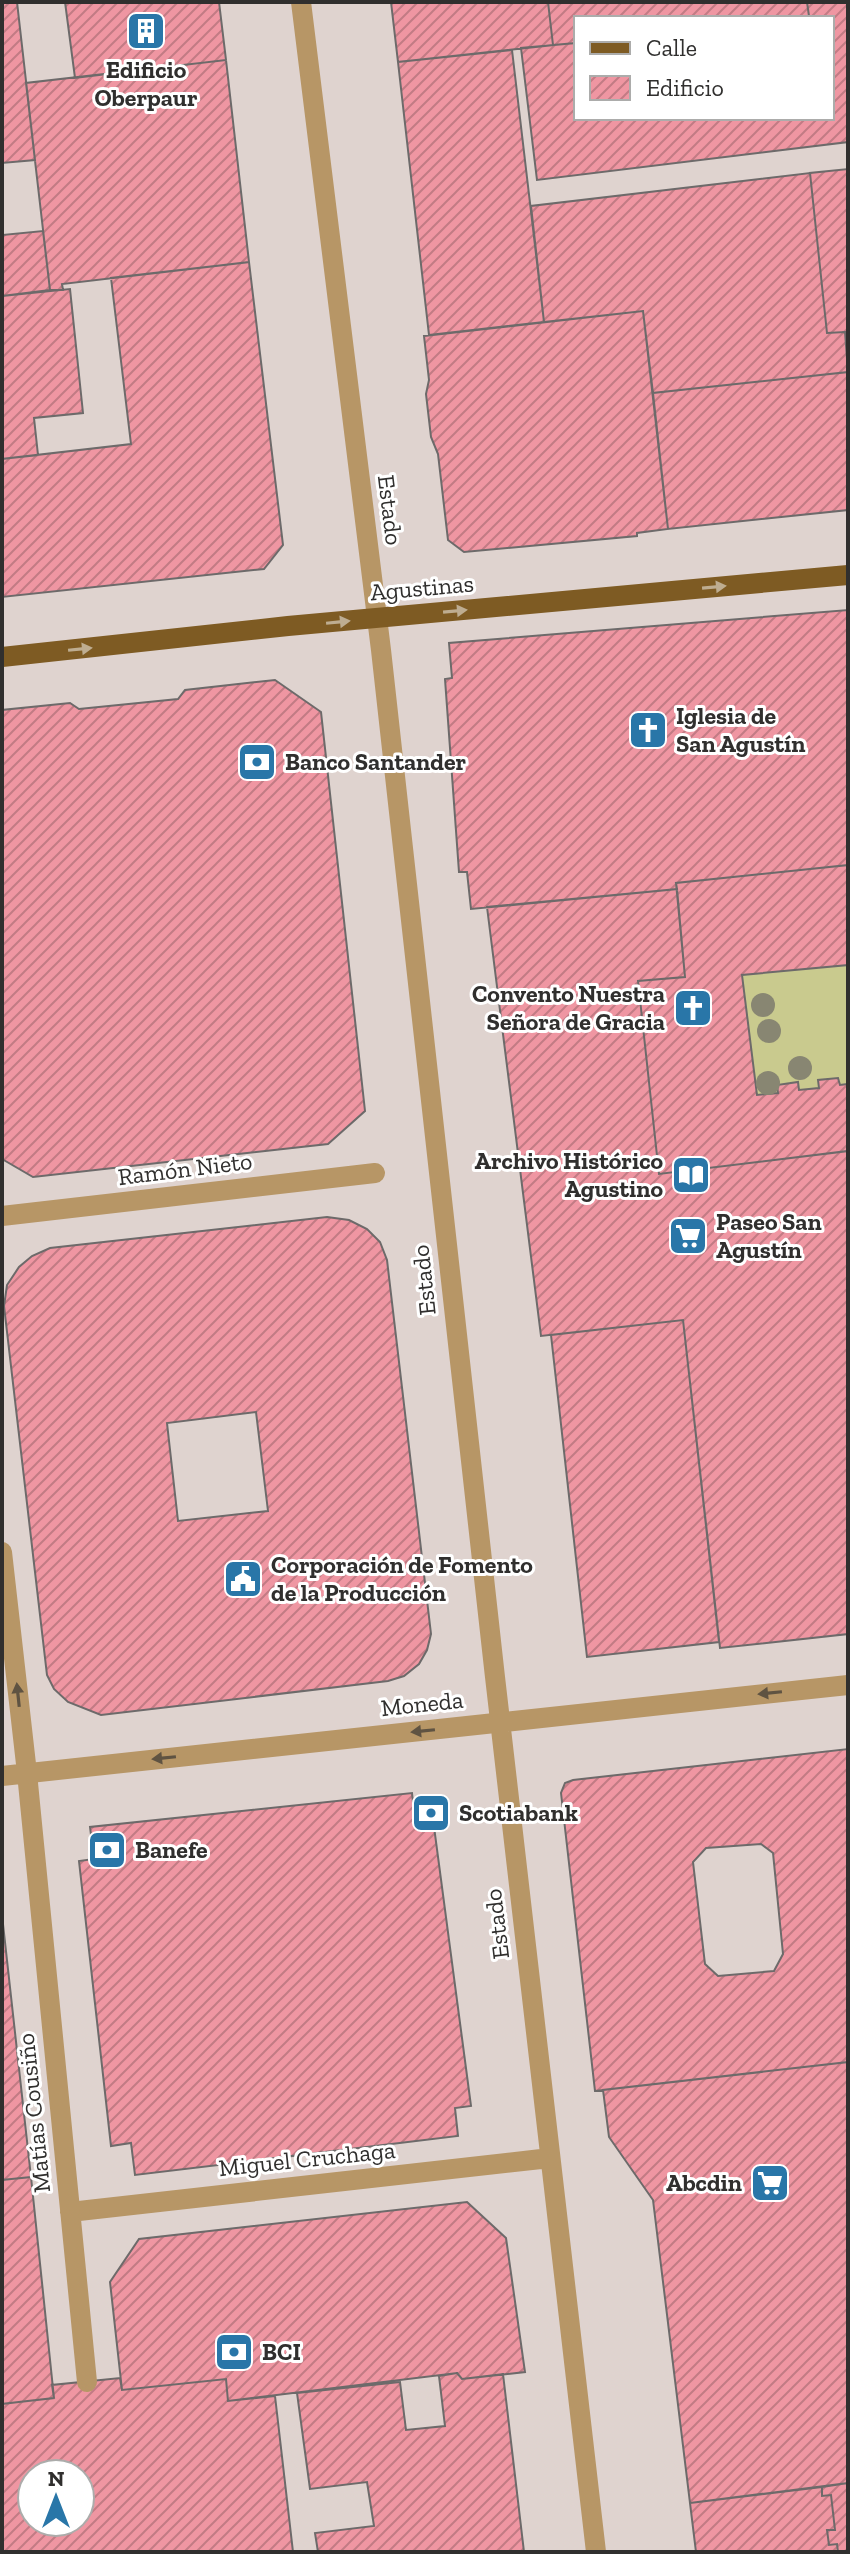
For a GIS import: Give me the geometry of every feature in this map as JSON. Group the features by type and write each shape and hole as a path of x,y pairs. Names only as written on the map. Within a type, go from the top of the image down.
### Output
{"main road":[{"name":"Agustinas","path":"2,657 377,618 848,575"}],"street":[{"name":"Estado","path":"301,2 377,618 596,2552"},
{"name":"Ramón Nieto","path":"2,1216 375,1173"},
{"name":"Matías Cousiño","path":"2,1552 87,2382"},
{"name":"Moneda","path":"2,1776 848,1685"},
{"name":"Miguel Cruchaga","path":"70,2212 550,2158"}],"shaded area":[{"path":"2,2 848,2 848,2552 2,2552"}],"green space":[{"path":"848,965 848,1084 840,1085 838,1078 819,1080 819,1088 799,1090 798,1082 777,1085 778,1093 757,1095 742,975"}],"building":[{"path":"2,2 17,2 35,160 2,163"},
{"name":"Edificio Oberpaur","path":"65,2 219,2 226,60 75,78"},
{"path":"391,2 548,2 553,45 398,62"},
{"path":"548,2 807,2 809,16 574,16 574,43 553,45"},
{"path":"807,2 848,2 848,142 537,180 521,48 574,43 574,120 834,120 834,16 809,16"},
{"path":"512,50 544,322 429,335 398,62"},
{"path":"226,60 249,262 62,284 63,290 50,290 26,83"},
{"path":"848,169 848,363 845,332 827,333 810,173"},
{"path":"810,173 827,333 845,332 848,372 653,393 643,311 544,322 531,206"},
{"path":"2,222 3,235 43,231 50,290 2,296"},
{"path":"249,262 283,545 264,569 2,597 2,459 131,444 111,278"},
{"path":"70,289 83,413 34,418 38,455 2,459 2,296"},
{"path":"643,311 668,529 637,533 637,536 464,552 448,540 438,454 431,437 424,336"},
{"path":"848,372 848,510 668,529 653,393"},
{"name":"Iglesia de San Agustín","path":"848,610 848,865 676,883 677,889 471,909 467,872 459,872 445,679 452,678 449,643"},
{"path":"275,680 321,712 365,1111 328,1144 33,1177 2,1159 2,710 70,703 79,709 178,699 185,690"},
{"name":"Convento Nuestra Señora de Gracia","path":"848,865 848,965 742,975 757,1095 778,1093 777,1085 798,1082 799,1090 819,1088 818,1080 838,1078 840,1085 848,1084 848,1151 659,1174 638,981 685,977 676,883"},
{"name":"Paseo San Agustín","path":"677,889 685,977 638,981 659,1174 848,1151 848,1634 720,1648 683,1320 541,1336 487,907"},
{"path":"327,1217 349,1220 367,1229 380,1242 387,1260 431,1634 419,1664 404,1676 388,1681 101,1715 68,1702 54,1689 47,1675 4,1306 7,1285 19,1267 32,1256 50,1248","holes":["256,1412 268,1511 178,1521 167,1423"]},
{"path":"683,1320 719,1642 587,1657 551,1335"},
{"path":"848,1749 848,2062 595,2091 561,1793 565,1783","holes":["761,1844 773,1853 783,1954 774,1971 718,1976 705,1964 693,1862 706,1848"]},
{"path":"412,1793 415,1821 433,1819 471,2106 455,2108 458,2136 135,2175 131,2143 111,2146 79,1861 94,1859 90,1827"},
{"path":"2,1915 31,2177 2,2180"},
{"path":"848,2062 848,2483 690,2503 653,2200 609,2137 603,2090"},
{"path":"31,2177 54,2398 2,2404 2,2180"},
{"path":"467,2202 506,2238 525,2372 462,2379 457,2373 228,2401 226,2379 122,2390 110,2282 139,2239"},
{"path":"457,2373 462,2379 503,2374 524,2552 318,2552 315,2533 374,2526 367,2482 310,2489 297,2393 400,2382 406,2430 445,2426 439,2376"},
{"path":"120,2378 122,2390 226,2379 228,2401 275,2396 293,2552 2,2552 2,2404 54,2398 52,2385"},
{"path":"848,2483 848,2552 838,2552 837,2544 829,2545 827,2530 835,2530 831,2495 822,2496 822,2487"},
{"path":"822,2487 822,2496 831,2495 835,2530 827,2530 829,2545 837,2544 838,2552 696,2552 690,2503"}],"place":[{"name":"Edificio Oberpaur","path":"146,31"},
{"name":"Iglesia de San Agustín","path":"648,730"},
{"name":"Banco Santander","path":"257,762"},
{"name":"Convento Nuestra Señora de Gracia","path":"693,1008"},
{"name":"Archivo Histórico Agustino","path":"691,1175"},
{"name":"Paseo San Agustín","path":"688,1236"},
{"name":"Corporación de Fomento de la Producción","path":"243,1579"},
{"name":"Scotiabank","path":"431,1813"},
{"name":"Banefe","path":"107,1850"},
{"name":"Abcdin","path":"770,2183"},
{"name":"BCI","path":"234,2352"}]}
